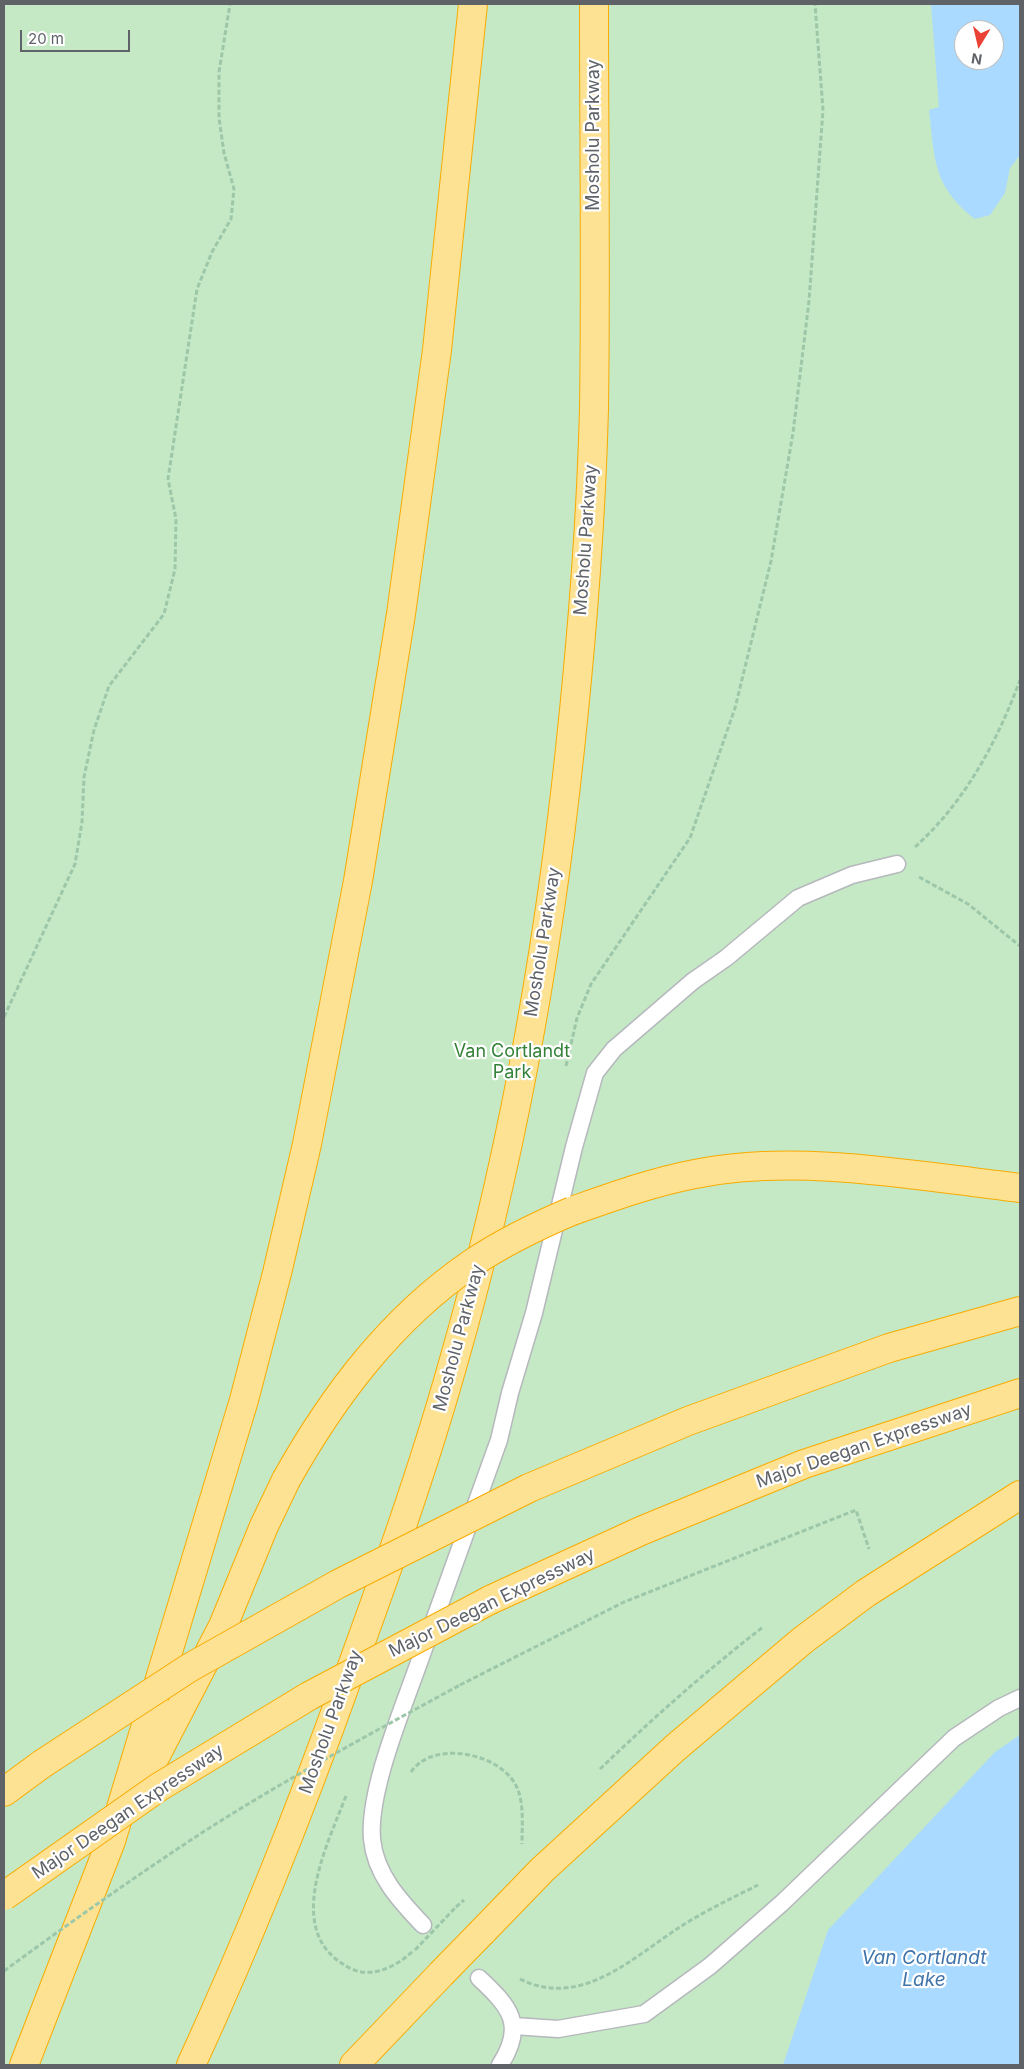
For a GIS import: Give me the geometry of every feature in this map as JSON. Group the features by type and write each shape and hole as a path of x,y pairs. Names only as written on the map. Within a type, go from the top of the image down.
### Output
{"highway":[{"path":"24,2065 111,1841 244,1400 277,1273 307,1144 361,862 403,605 438,341 473,4"},
{"name":"Mosholu Parkway","path":"191,2065 274,1876 405,1521 454,1363 522,1071 542,956 564,804 587,550 594,414 594,4"},
{"path":"111,1841 223,1626 264,1526 286,1480 341,1392 363,1363 416,1309 471,1264 535,1227 572,1211 657,1183 696,1174 737,1168 835,1168 1020,1188"},
{"path":"4,1792 42,1764 189,1668 313,1598 529,1488 688,1421 889,1348 1020,1311"},
{"name":"Major Deegan Expressway","path":"4,1896 159,1787 309,1696 490,1600 643,1530 804,1464 1020,1393"},
{"path":"354,2065 542,1870 675,1748 795,1646 874,1588 1020,1495"}],"lane":[{"path":"423,1925 399,1900 380,1870 372,1840 374,1805 392,1738 499,1440 510,1393 534,1313 574,1147 595,1073 614,1049 693,981 726,958 798,898 852,875 896,864"},
{"path":"514,2026 558,2029 644,2014 710,1966 782,1903 954,1738 999,1708 1020,1698"},
{"path":"479,1978 504,2002 514,2026 510,2049 500,2065"}],"path":[{"path":"4,1017 75,864 82,822 84,776 94,730 109,686 164,614 176,569 176,520 168,479 175,425 185,377 197,289 212,252 231,218 234,189 224,153 219,118 218,72 230,4"},
{"path":"1020,680 1002,729 972,780 935,830 896,864 968,904 1020,946"},
{"path":"4,1971 85,1912 201,1834 343,1748 460,1685 624,1602 856,1510 870,1548 863,1554"},
{"path":"593,1775 671,1704 769,1622"},
{"path":"406,1780 415,1767 426,1759 445,1754 464,1754 494,1763 508,1773 518,1791 522,1845 528,1838"},
{"path":"519,1978 548,1987 574,1987 596,1982 618,1970 706,1910 765,1882"},
{"path":"415,1950 456,1907"}],"green space":[{"name":"Van Cortlandt Park","path":"4,4 1020,4 1020,2065 4,2065"}],"water":[{"path":"931,4 1020,4 1020,155 1010,168 1005,193 990,215 975,219 961,207 944,183 938,171 935,158 929,110 939,107"},
{"name":"Van Cortlandt Lake","path":"1020,1735 1020,2065 783,2065 828,1930 995,1752"}]}
